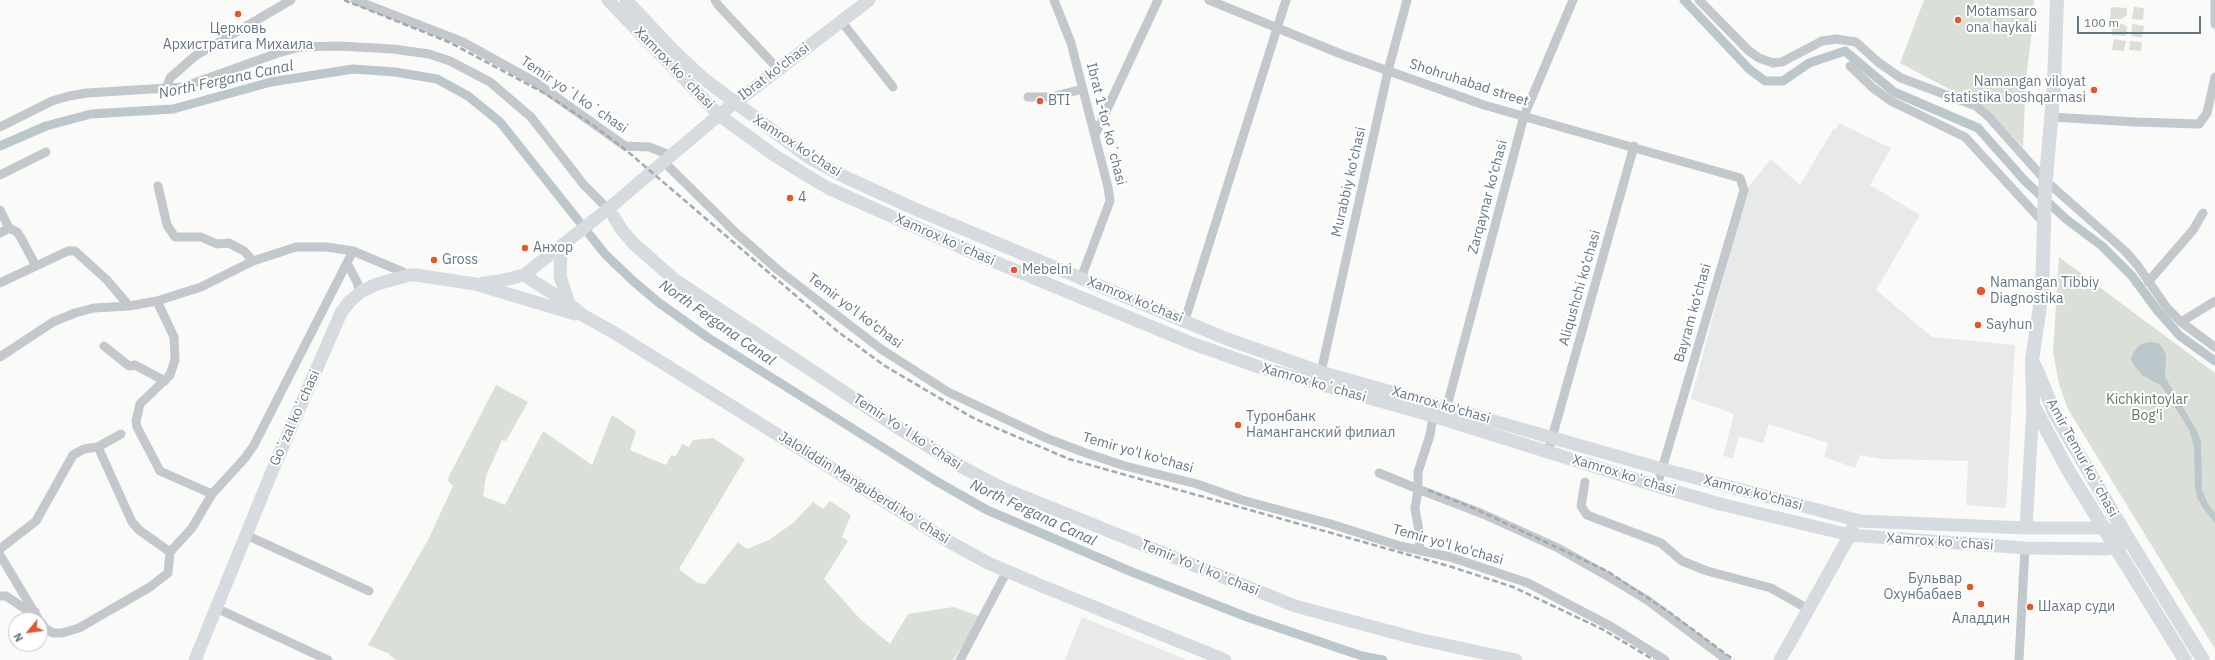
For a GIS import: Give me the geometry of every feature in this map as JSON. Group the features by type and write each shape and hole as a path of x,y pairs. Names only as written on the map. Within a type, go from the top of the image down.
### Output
{"main road":[{"name":"Xamrox koʻchasi","path":"608,0 719,114 774,155 828,188 976,254 1173,337 1259,367 1433,416 1657,486 1720,504 1850,535 2025,548 2108,549 2116,547 2129,540"},
{"name":"Xamrox ko'chasi","path":"626,0 673,50 704,79 734,103 808,157 845,177 914,209 1185,320 1227,339 1321,372 1447,406 1662,469 1854,519 2026,528 2105,528 2129,540"},
{"name":"Ibrat ko'chasi","path":"524,275 565,243 611,213 666,158 719,114 869,0"},
{"path":"2032,360 2042,293 2045,186 2052,117 2057,0"},
{"name":"Temir Yoʻl koʻchasi","path":"611,213 621,229 633,243 675,280 918,441 1002,488 1295,606 1411,638 1516,660"},
{"path":"565,243 560,276 569,304"},
{"name":"Goʻzal koʻchasi","path":"194,660 341,313 360,294 377,284 410,275 475,284"},
{"path":"475,284 500,281 524,275"},
{"name":"Jaloliddin Manguberdi koʻchasi","path":"524,275 569,304 584,316 613,332 948,541 1007,571 1225,660"},
{"path":"475,284 584,316"},
{"name":"Amir Temur koʻchasi","path":"2032,360 2032,405 2068,470 2185,660"},
{"name":"Amir Temur koʻchasi","path":"2032,360 2055,414 2129,540 2203,660"},
{"path":"2026,528 2032,405"},
{"path":"1780,660 1850,535 1854,519"}],"street":[{"path":"166,89 170,78 194,56 291,0"},
{"name":"Temir yoʻl koʻchasi","path":"355,0 463,42 536,82 625,146 649,147 666,158"},
{"path":"715,0 778,69"},
{"name":"Ibrat 1-tor koʻchasi","path":"1054,0 1071,43 1095,135 1110,201 1081,278"},
{"path":"1095,135 1158,0"},
{"name":"Shohruhabad street","path":"1209,0 1388,71 1484,105 1727,173"},
{"path":"1185,320 1286,0"},
{"name":"Murabbiy ko‘chasi","path":"1321,372 1388,71 1407,0"},
{"name":"Zarqaynar ko‘chasi","path":"1447,406 1524,116 1573,0"},
{"path":"1699,0 1759,58 1773,63 1782,62 1822,41 1836,39 1856,42 1878,62 1901,78 1976,106 1988,116 2045,186 2125,251 2138,266 2167,308 2181,322 2215,347"},
{"path":"2215,0 2215,24"},
{"path":"841,21 893,86"},
{"path":"0,127 52,101 69,96 87,93 166,89 201,81 278,53 300,47 347,46 393,49 429,54 450,61 490,82 518,104 531,117 584,185 611,213"},
{"path":"1850,66 1873,88 1891,101 1965,137 2044,218"},
{"path":"2052,117 2199,124 2207,113 2215,77"},
{"path":"1028,97 1051,97 1083,89"},
{"name":"Aliqushchi ko‘chasi","path":"1548,452 1634,146"},
{"path":"0,175 46,152"},
{"name":"Temir yo'l ko'chasi","path":"666,158 736,233 778,270 881,348 948,392 1039,435 1082,452 1420,551 1450,557 1528,583 1612,627 1665,660"},
{"name":"Bayram ko‘chasi","path":"1662,469 1744,190 1740,178 1727,173"},
{"path":"158,186 167,225 175,236 201,237 218,244 229,243 244,251 253,261"},
{"path":"0,210 9,228 17,232 21,238 36,266"},
{"path":"2148,282 2193,230 2203,213"},
{"path":"0,233 9,228"},
{"path":"0,357 53,322 94,308 129,306 157,301 201,287 253,261 296,247 326,247 352,251 410,275"},
{"path":"0,283 68,251 75,251 108,280 129,306"},
{"path":"48,630 53,633 62,633 79,628 165,576 170,569 170,552 192,528 212,494 245,458 254,445 352,251"},
{"path":"347,263 357,282 360,294"},
{"path":"1104,307 1112,290"},
{"path":"157,301 169,323 176,344 173,369 165,380 140,404 136,421 137,427 160,472 212,494"},
{"path":"2181,322 2215,301"},
{"path":"104,346 129,366 135,365 165,380"},
{"path":"1420,551 1419,530 1415,509 1418,489 1418,472 1430,435 1433,416 1447,406"},
{"path":"0,549 36,521 73,456 84,449 98,448 121,434"},
{"path":"98,448 132,522 139,530 170,552"},
{"path":"1657,486 1662,469"},
{"path":"1379,473 1524,533 1604,574 1647,600 1727,660"},
{"path":"1585,482 1581,506 1587,515 1660,543 1682,562 1707,571 1771,588 1808,609"},
{"path":"246,535 369,591"},
{"path":"2019,660 2025,548"},
{"path":"0,555 35,612"},
{"path":"960,660 1007,571"},
{"path":"0,596 6,596 30,612"},
{"path":"216,608 328,660"}],"shaded area":[{"path":"1839,123 1891,148 1870,185 1920,215 1876,290 1932,337 2015,345 2006,508 1966,505 1968,461 1882,459 1860,455 1855,468 1824,457 1828,443 1769,424 1763,443 1739,436 1733,458 1723,456 1734,414 1691,399 1747,189 1771,159 1800,185 1834,128 1836,129"},
{"path":"2150,342 2158,343 2163,349 2166,355 2165,377 2197,431 2201,442 2202,490 2208,504 2215,513 2215,523 2203,508 2197,497 2195,488 2194,446 2189,430 2162,386 2142,375 2133,364 2131,358 2135,350 2141,344"},
{"path":"1082,617 1187,660 1065,660"}],"green space":[{"path":"1924,0 2034,0 2033,10 2029,10 2028,30 2032,31 2026,78 2023,147 1985,108 1900,63"},
{"path":"2111,7 2127,8 2127,15 2122,19 2110,19"},
{"path":"2134,7 2144,8 2143,20 2132,19"},
{"path":"2112,23 2123,24 2127,27 2126,36 2112,35"},
{"path":"2132,24 2144,26 2142,38 2131,36"},
{"path":"2114,39 2126,41 2124,51 2112,50"},
{"path":"2130,41 2142,42 2141,51 2129,50"},
{"name":"Kichkintoylar Bog'i","path":"2059,257 2215,373 2215,649 2068,409 2059,384 2053,352"},
{"path":"496,385 528,402 506,441 502,440 486,476 483,496 505,505 543,431 592,465 612,415 636,431 630,450 666,465 671,455 676,456 682,444 689,447 693,440 713,438 745,459 679,569 697,583 705,584 738,542 747,549 769,540 793,523 813,502 823,509 830,501 851,515 842,537 848,541 824,579 861,620 890,644 908,614 954,607 981,617 953,660 397,660 390,656 390,654 368,645 428,540 453,486 447,480"}],"waterway":[{"path":"1684,0 1749,69 1765,81 1783,81 1809,63 1845,51 1894,92 1978,128 2025,181 2066,219 2102,246 2132,276 2157,310 2180,336 2215,361"},
{"name":"North Fergana Canal","path":"0,146 46,126 91,114 173,109 271,82 353,69 395,72 437,79 468,96 500,122 605,254 658,302 707,337 936,481 987,510 1132,572 1247,617 1362,656 1383,660"}],"railway":[{"path":"344,0 451,43 544,93 593,125 627,151 837,331 885,366 975,419 1069,459 1452,567 1513,587 1602,629 1654,660"},
{"path":"1428,490 1471,507 1607,571 1669,612 1734,660"}],"place":[{"name":"Церковь Архистратига Михаила","path":"238,14"},
{"name":"Motamsaro ona haykali","path":"1958,20"},
{"name":"Namangan viloyat statistika boshqarmasi","path":"2094,90"},
{"name":"BTI","path":"1040,101"},
{"name":"4","path":"790,198"},
{"name":"Анхор","path":"525,248"},
{"name":"Gross","path":"434,260"},
{"name":"Mebelni","path":"1014,270"},
{"name":"Namangan Tibbiy Diagnostika","path":"1981,291"},
{"name":"Sayhun","path":"1978,325"},
{"name":"Туронбанк Наманганский филиал","path":"1238,425"},
{"name":"Бульвар Охунбабаев","path":"1970,587"},
{"name":"Аладдин","path":"1981,604"},
{"name":"Шахар суди","path":"2030,607"}]}
